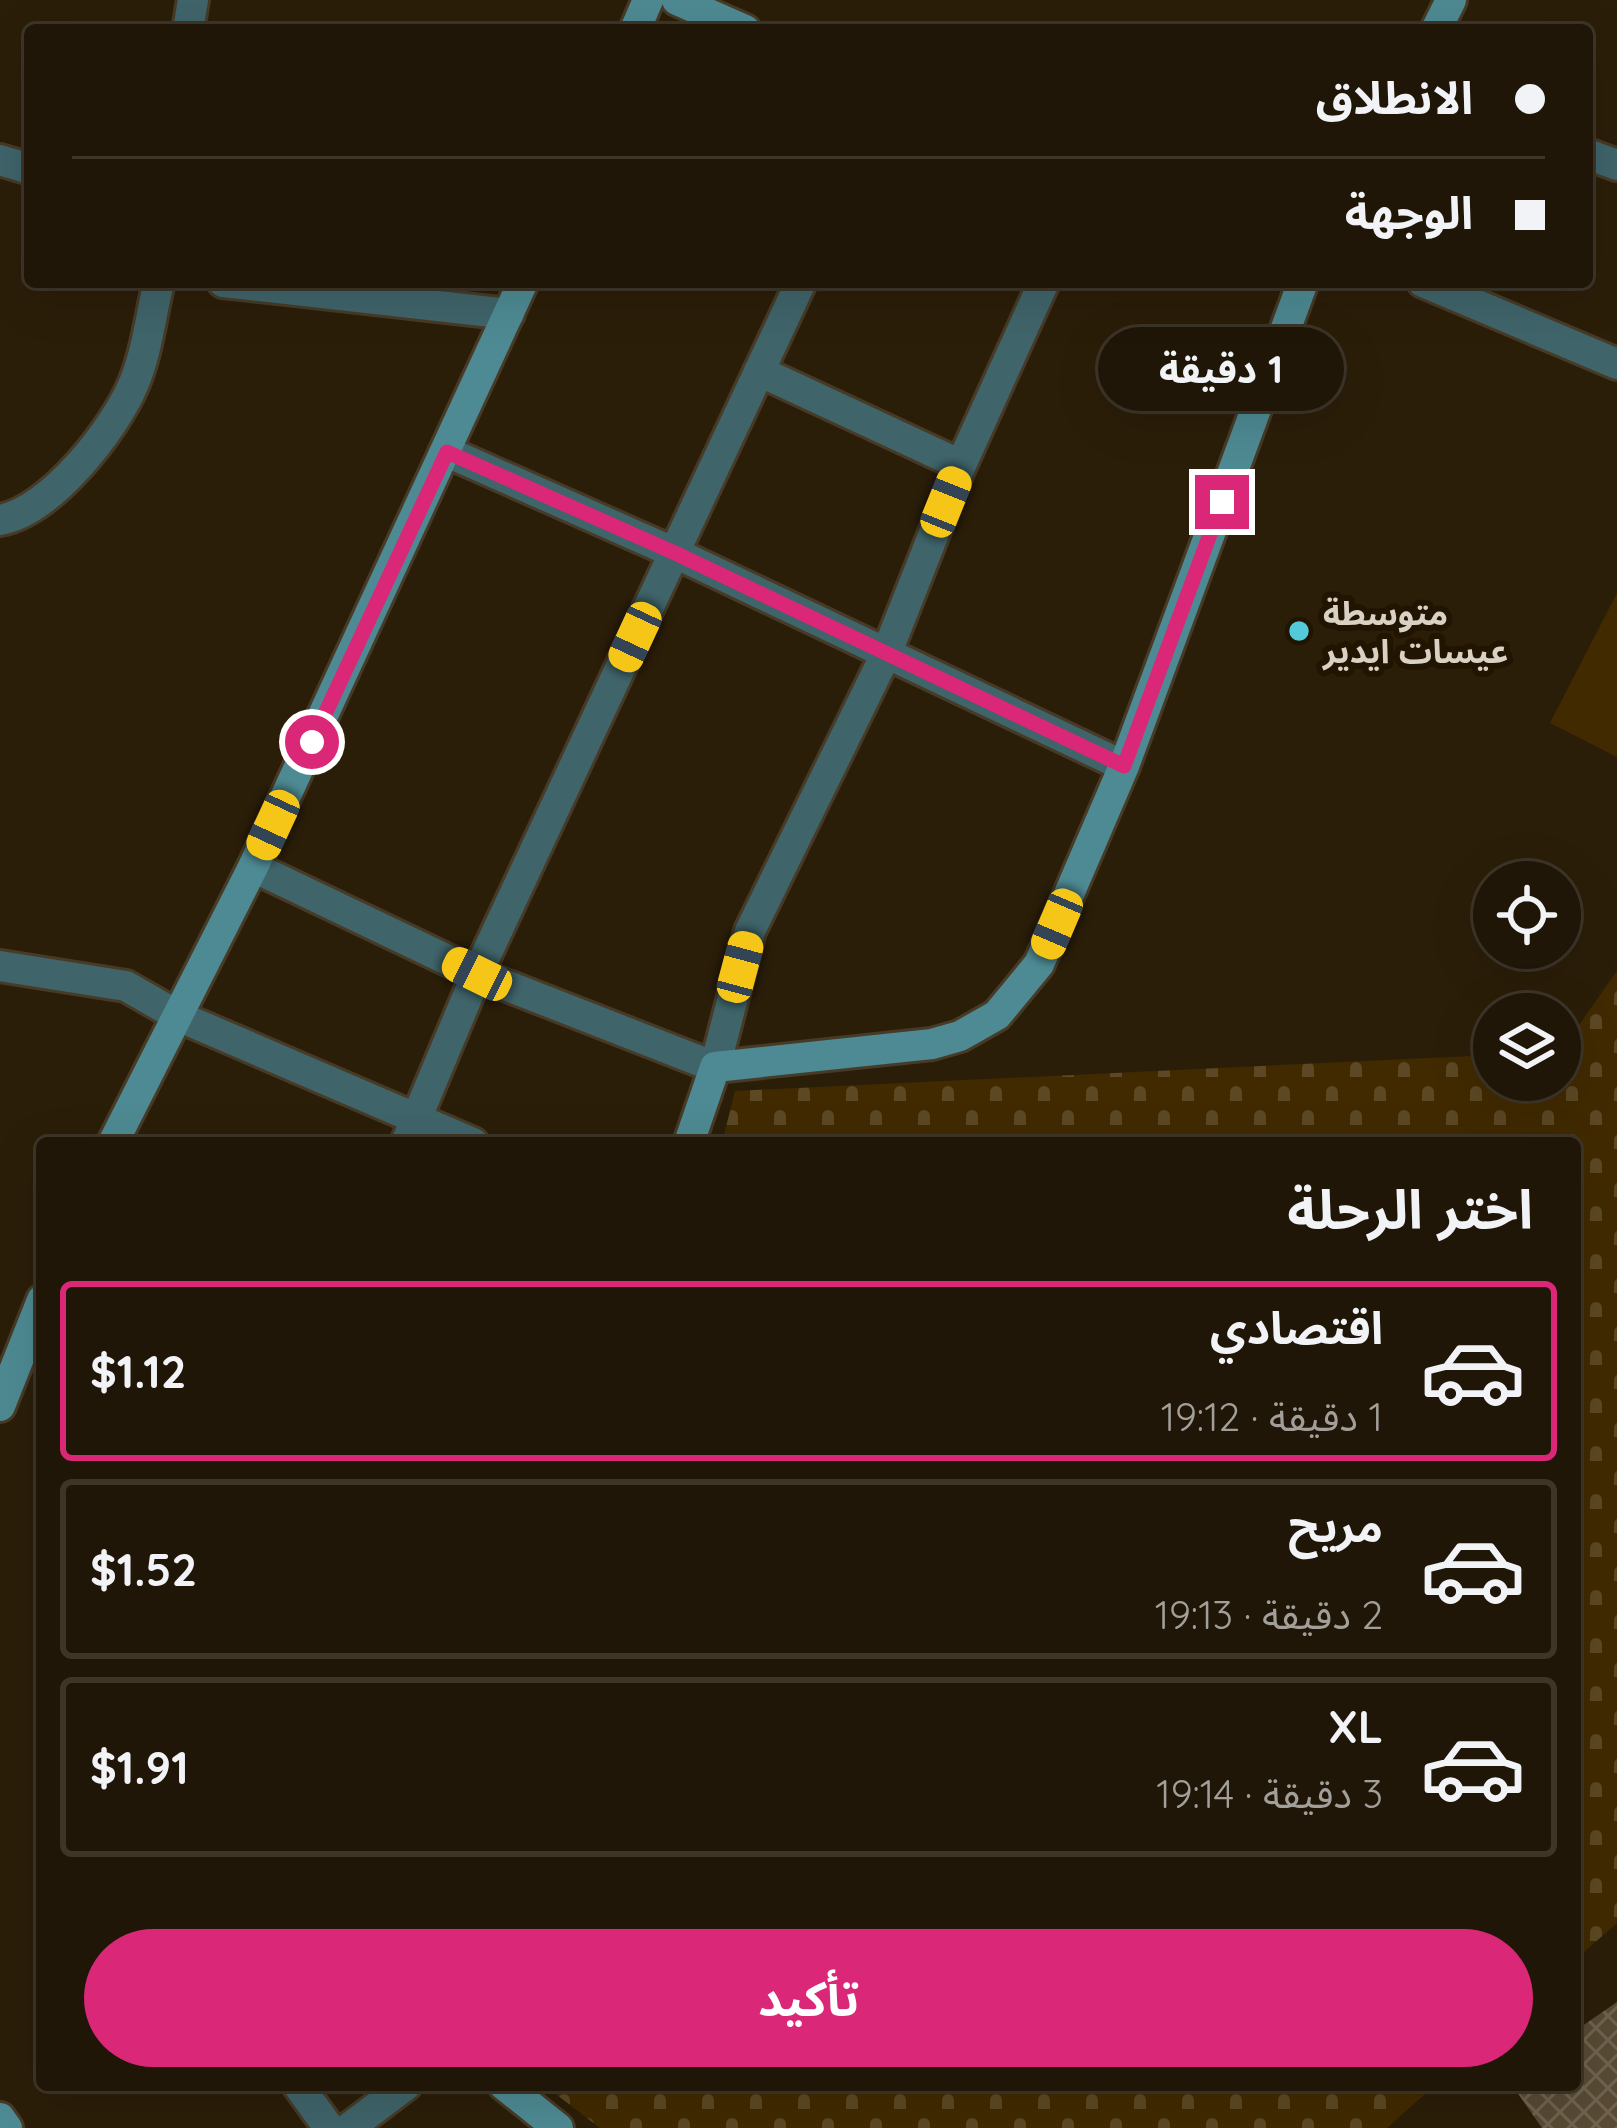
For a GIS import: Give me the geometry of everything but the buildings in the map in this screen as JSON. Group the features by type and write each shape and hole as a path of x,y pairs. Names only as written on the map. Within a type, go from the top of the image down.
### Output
{"street":[{"path":"677,0 731,24"},
{"path":"0,520 15,518 42,500 90,453 134,383 158,288"},
{"path":"277,288 508,314"},
{"path":"116,1137 254,867 520,288"},
{"path":"410,1129 477,974 798,288"},
{"path":"690,1137 715,1067 750,931 887,652 961,465 1042,288"},
{"path":"254,867 477,974 715,1067 932,1045 997,1016 1040,964 1124,766 1301,288"},
{"path":"1438,288 1617,364"},
{"path":"759,371 961,465"},
{"path":"447,452 675,553 1124,766"},
{"path":"0,966 126,986 410,1129 445,1137"},
{"path":"1,1400 36,1318"},
{"path":"302,2091 329,2128"},
{"path":"349,2128 398,2091"},
{"path":"512,2091 558,2128"},
{"path":"0,2118 7,2128"}],"green space":[{"path":"1617,593 1617,757 1550,723"},
{"path":"1617,971 1617,1923 1581,1955 1581,1137 724,1137 735,1091 1473,1056 1473,1101 1581,1101 1581,1022"},
{"path":"552,2091 1428,2091 1387,2128 600,2128"}],"place":[{"name":"متوسطة عيسات ايدير","path":"1299,631"}],"route":[{"path":"312,742 447,452 675,553 1124,766 1222,502"}]}
